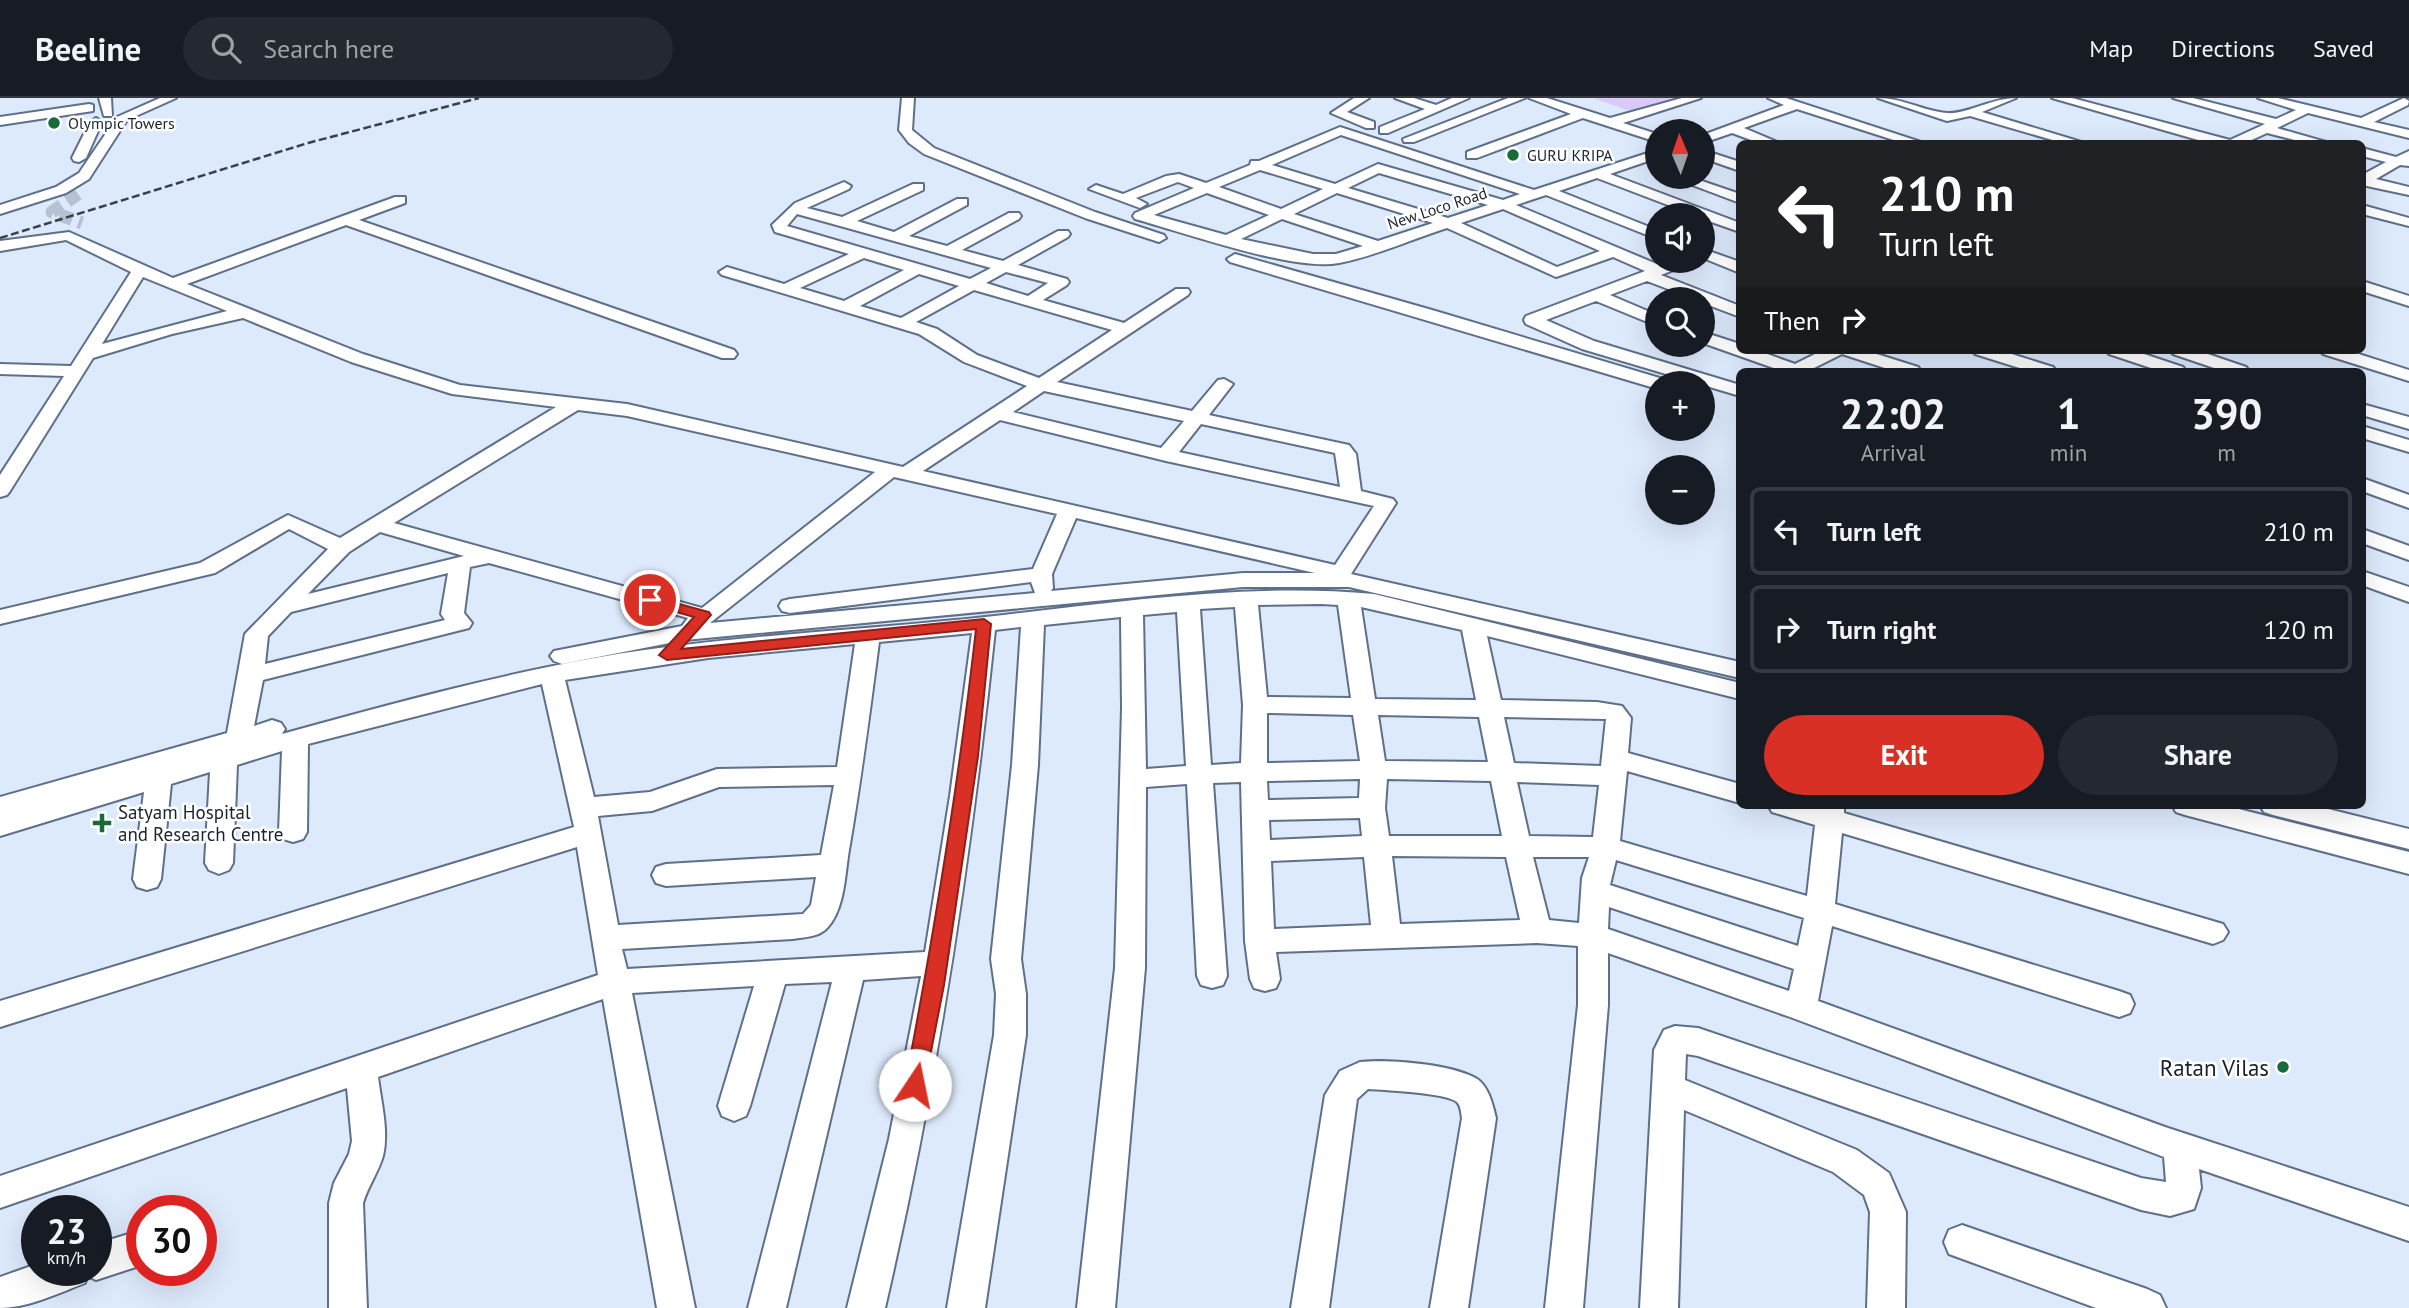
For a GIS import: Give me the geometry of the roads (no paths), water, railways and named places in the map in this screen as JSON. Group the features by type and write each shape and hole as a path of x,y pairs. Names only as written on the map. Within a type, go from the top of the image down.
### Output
{"street":[{"path":"105,98 119,115"},
{"path":"0,210 76,188 119,115 153,98"},
{"path":"0,121 92,112 119,115 170,98"},
{"path":"908,98 902,125 906,135 929,151 1109,223 1173,242"},
{"path":"1363,98 1337,113 1645,230"},
{"path":"1401,98 1492,121"},
{"path":"1384,130 1463,98"},
{"path":"1409,139 1519,98"},
{"path":"1611,122 1695,98"},
{"path":"1760,98 1788,102 1908,140"},
{"path":"1884,98 1940,116 1952,117 2010,98"},
{"path":"2059,98 2215,140"},
{"path":"2081,104 2098,98"},
{"path":"2264,98 2307,106 2409,134"},
{"path":"1546,99 1645,134"},
{"path":"1715,135 1788,102 1895,140"},
{"path":"2134,118 2172,102 2234,112 2267,127"},
{"path":"2363,122 2404,102"},
{"path":"2239,140 2307,106"},
{"path":"0,204 47,188 65,178 79,159 92,112"},
{"path":"1970,112 2068,140"},
{"path":"2234,112 2216,120 2267,127 2313,140"},
{"path":"1472,155 1585,113"},
{"path":"2188,133 2207,124"},
{"path":"1733,129 1765,140"},
{"path":"1385,165 1226,241 1140,216 1256,164 1340,131 1546,192"},
{"path":"2366,153 2406,160"},
{"name":"New Loco Road","path":"1226,241 1296,257 1337,259 1645,158"},
{"path":"1715,158 1736,166"},
{"path":"2366,179 2406,160"},
{"path":"1633,161 1645,165"},
{"path":"1358,163 1385,165 1505,205 1645,269"},
{"path":"1256,164 1449,223 1556,272 1612,252"},
{"path":"2382,171 2409,178"},
{"path":"1596,173 1736,226"},
{"path":"1124,198 1175,178 1377,246"},
{"path":"2366,181 2409,191"},
{"path":"844,186 783,217 780,229 1126,329"},
{"path":"844,222 918,187"},
{"path":"1096,189 1153,209"},
{"path":"1712,189 1736,198"},
{"path":"174,283 400,200"},
{"path":"895,237 962,202"},
{"path":"795,209 1060,282 1030,301"},
{"path":"2366,210 2409,222"},
{"path":"949,251 1014,216"},
{"path":"346,220 728,354"},
{"path":"0,246 64,236 82,223"},
{"path":"903,323 1063,234"},
{"path":"64,236 140,270 357,358 458,390 627,410 1341,572 1361,594 1473,626 1736,690"},
{"path":"1715,249 1736,241"},
{"path":"784,290 863,253"},
{"path":"1212,253 1426,313 1645,379"},
{"path":"1715,258 1736,266"},
{"path":"846,307 918,268"},
{"path":"0,491 140,270"},
{"path":"727,272 938,335 958,353 999,371 1039,383 1342,449 1346,454 1351,495"},
{"path":"1736,310 1653,273 1532,320 1588,345 1736,390"},
{"path":"2366,282 2409,295"},
{"path":"2366,287 2409,300"},
{"path":"667,655 704,615 898,471 995,413 1182,292"},
{"path":"1596,295 1645,316"},
{"path":"0,369 81,363 134,339 247,312"},
{"path":"1715,341 1736,349"},
{"path":"1750,354 1788,368"},
{"path":"1802,368 1829,354"},
{"path":"1859,354 1903,368"},
{"path":"1994,354 2038,368"},
{"path":"2127,354 2168,368"},
{"path":"2191,354 2231,368"},
{"path":"2341,354 2409,376"},
{"path":"1166,455 1224,384"},
{"path":"1715,392 1736,391"},
{"path":"219,863 232,749 252,675 257,634 341,547 574,404"},
{"path":"2366,410 2409,423"},
{"path":"995,413 1166,455 1386,503 1341,572"},
{"path":"2366,440 2409,446"},
{"path":"2366,486 2409,502"},
{"path":"966,1308 1010,1035 1011,994 1006,960 1041,574 1069,511"},
{"path":"0,617 207,568 288,521 341,547"},
{"path":"378,526 704,615"},
{"path":"2366,527 2409,537"},
{"path":"2366,528 2409,554"},
{"path":"282,607 489,556"},
{"path":"252,675 461,623 452,614 460,563"},
{"path":"790,606 1041,574"},
{"path":"2366,579 2409,595"},
{"path":"0,807 232,749 532,661 685,633 1038,608 1243,580 1349,580 1361,594 1367,706 1374,769 1373,808 1387,935"},
{"path":"0,826 159,779 232,749 295,740 552,674 667,655 984,624 1038,608 1132,609 1246,598 1361,594 1736,669"},
{"path":"1246,598 1255,705 1254,771 1259,850 1260,941 1265,979"},
{"path":"1188,604 1212,976"},
{"path":"1096,1308 1130,968 1132,609"},
{"path":"866,1308 890,1213 938,962 970,756 984,624"},
{"path":"1473,626 1504,771 1515,846 1537,931"},
{"path":"605,938 808,925 818,919 825,906 849,776 868,637"},
{"path":"552,674 586,821 605,938 676,1308"},
{"path":"1255,705 1491,706 1614,712 1619,718 1606,847 1596,878 1593,1005 1564,1308"},
{"path":"293,832 295,740"},
{"path":"1132,779 1254,771 1615,768 1736,792"},
{"path":"0,1014 586,821 668,797 717,778 849,776"},
{"path":"147,879 159,779"},
{"path":"1256,810 1373,808"},
{"path":"1809,809 1830,812 2213,932"},
{"path":"2200,809 2409,863"},
{"path":"2289,809 2409,839"},
{"path":"1801,1008 1820,911 1830,812"},
{"path":"1259,850 1377,846 1606,847 2119,1004"},
{"path":"666,875 833,865"},
{"path":"1595,891 1810,962"},
{"path":"1260,941 1537,931 1593,936 1801,1008 2180,1147 2409,1224"},
{"path":"0,1192 615,982 938,962"},
{"path":"767,1308 851,967"},
{"path":"734,1106 773,972"},
{"path":"1659,1308 1670,1050 1675,1040 1698,1042 2141,1194 2170,1199 2182,1197 2184,1188 2180,1147"},
{"path":"348,1308 347,1193 365,1159 369,1141 361,1070"},
{"path":"1310,1308 1341,1095 1348,1083 1360,1076 1384,1075 1462,1087 1473,1096 1476,1106 1479,1118 1450,1308"},
{"path":"1668,1088 1845,1161 1877,1184 1888,1212 1886,1308"},
{"path":"1962,1242 2113,1302 2147,1308"},
{"path":"0,1295 26,1286"}],"waterway":[{"path":"2405,98 2409,99"}],"tunnel":[{"path":"78,194 52,212 82,223"}],"railway":[{"path":"0,238 308,143 479,98"}],"place":[{"name":"Olympic Towers","path":"54,123"},
{"name":"GURU KRIPA","path":"1513,155"},
{"name":"Satyam Hospital and Research Centre","path":"102,823"},
{"name":"Ratan Vilas","path":"2283,1067"}]}
